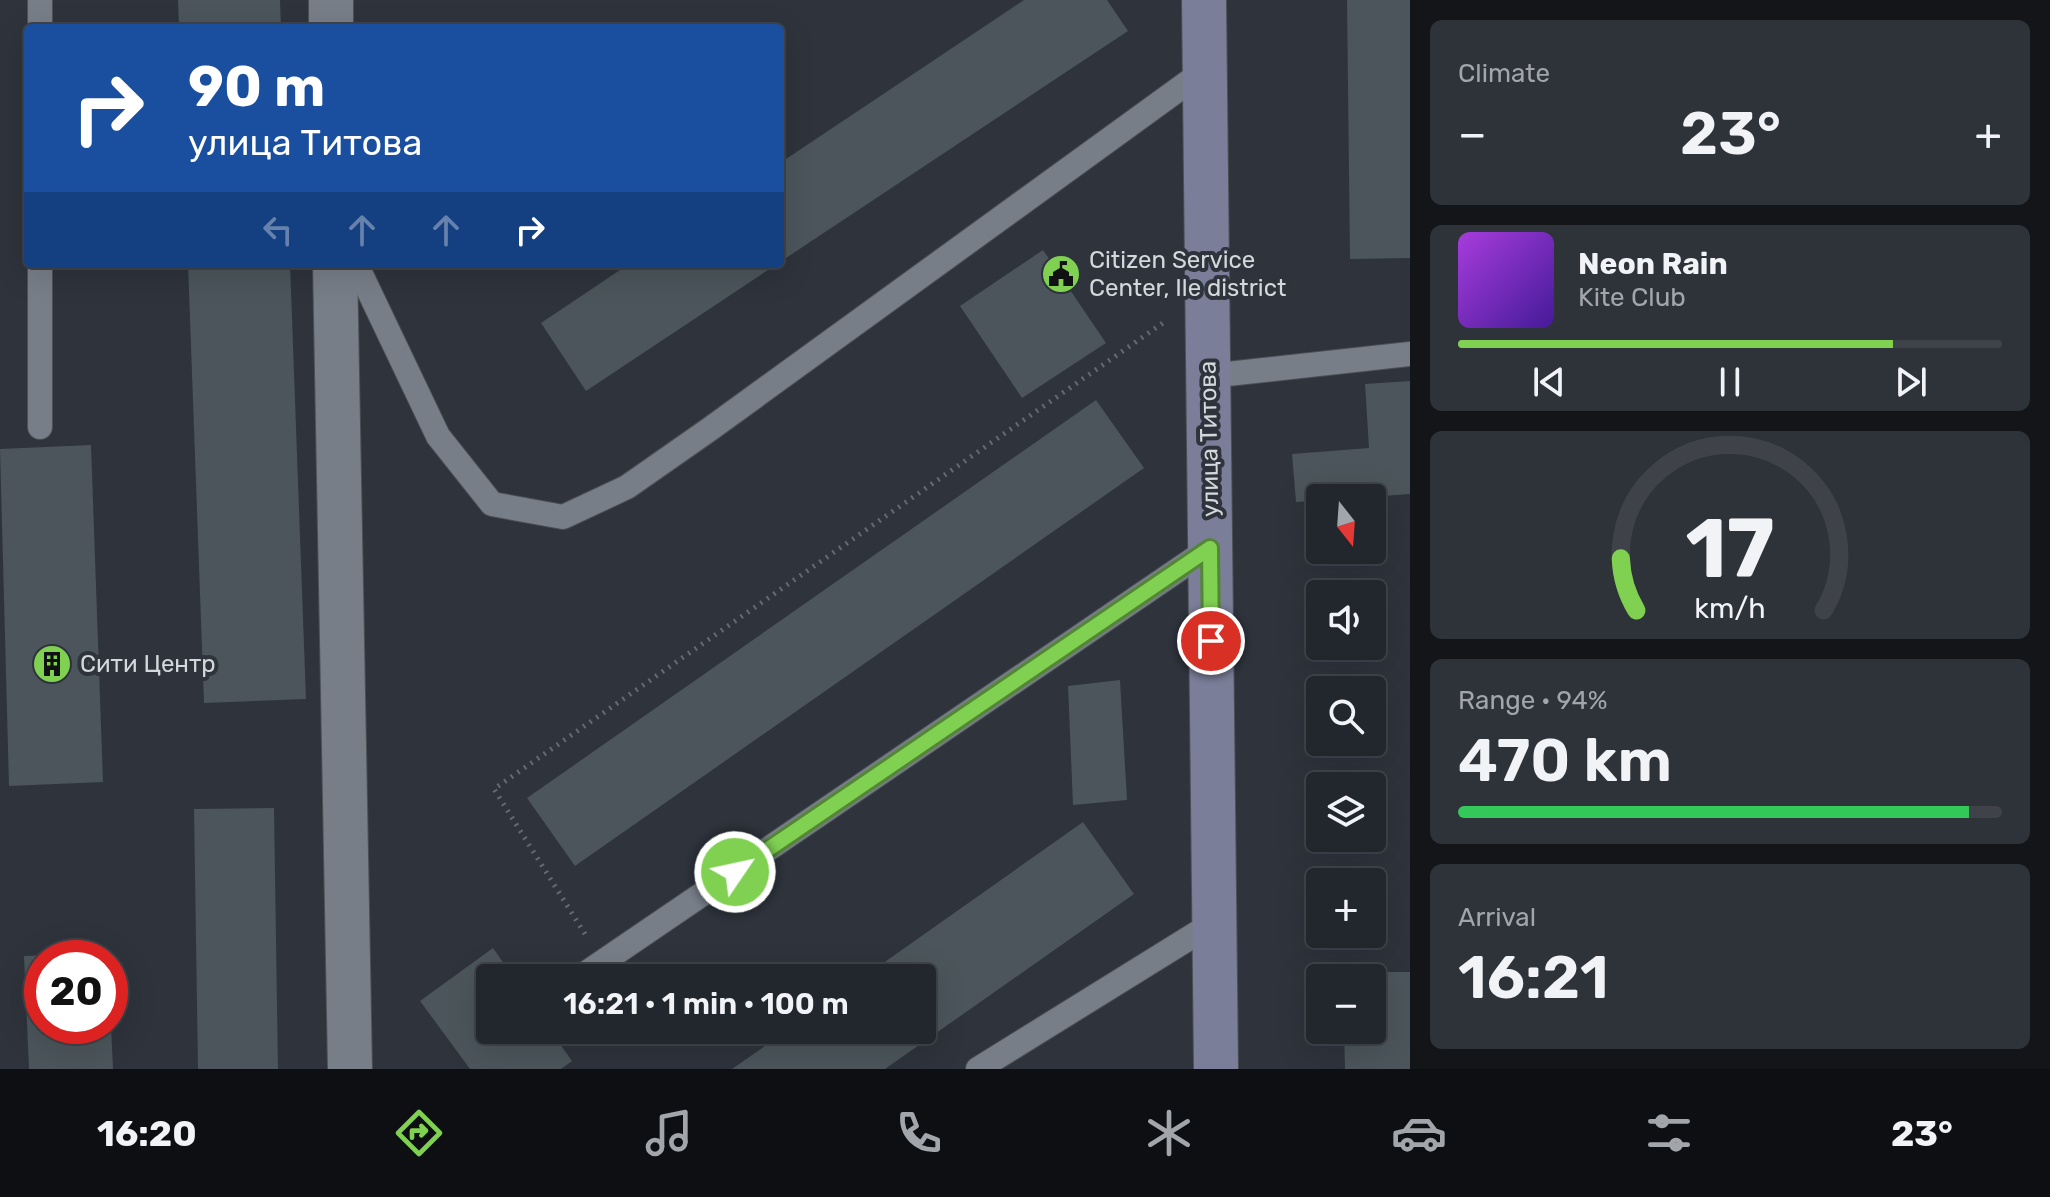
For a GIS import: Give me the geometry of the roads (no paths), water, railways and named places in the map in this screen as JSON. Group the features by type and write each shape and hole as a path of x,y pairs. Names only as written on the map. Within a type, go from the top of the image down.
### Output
{"street":[{"path":"331,0 331,24"},
{"name":"улица Титова","path":"1204,0 1216,1069"},
{"path":"335,268 350,1069"}],"lane":[{"path":"40,0 40,24"},
{"path":"358,268 438,436 492,504 563,517 627,487 1205,70"},
{"path":"40,268 40,427"},
{"path":"1209,376 1410,354"},
{"path":"600,964 1210,548"},
{"path":"978,1069 1215,922"}],"place":[{"name":"Citizen Service Center, Ile district","path":"1061,274"},
{"name":"Сити Центр","path":"52,664"}]}
